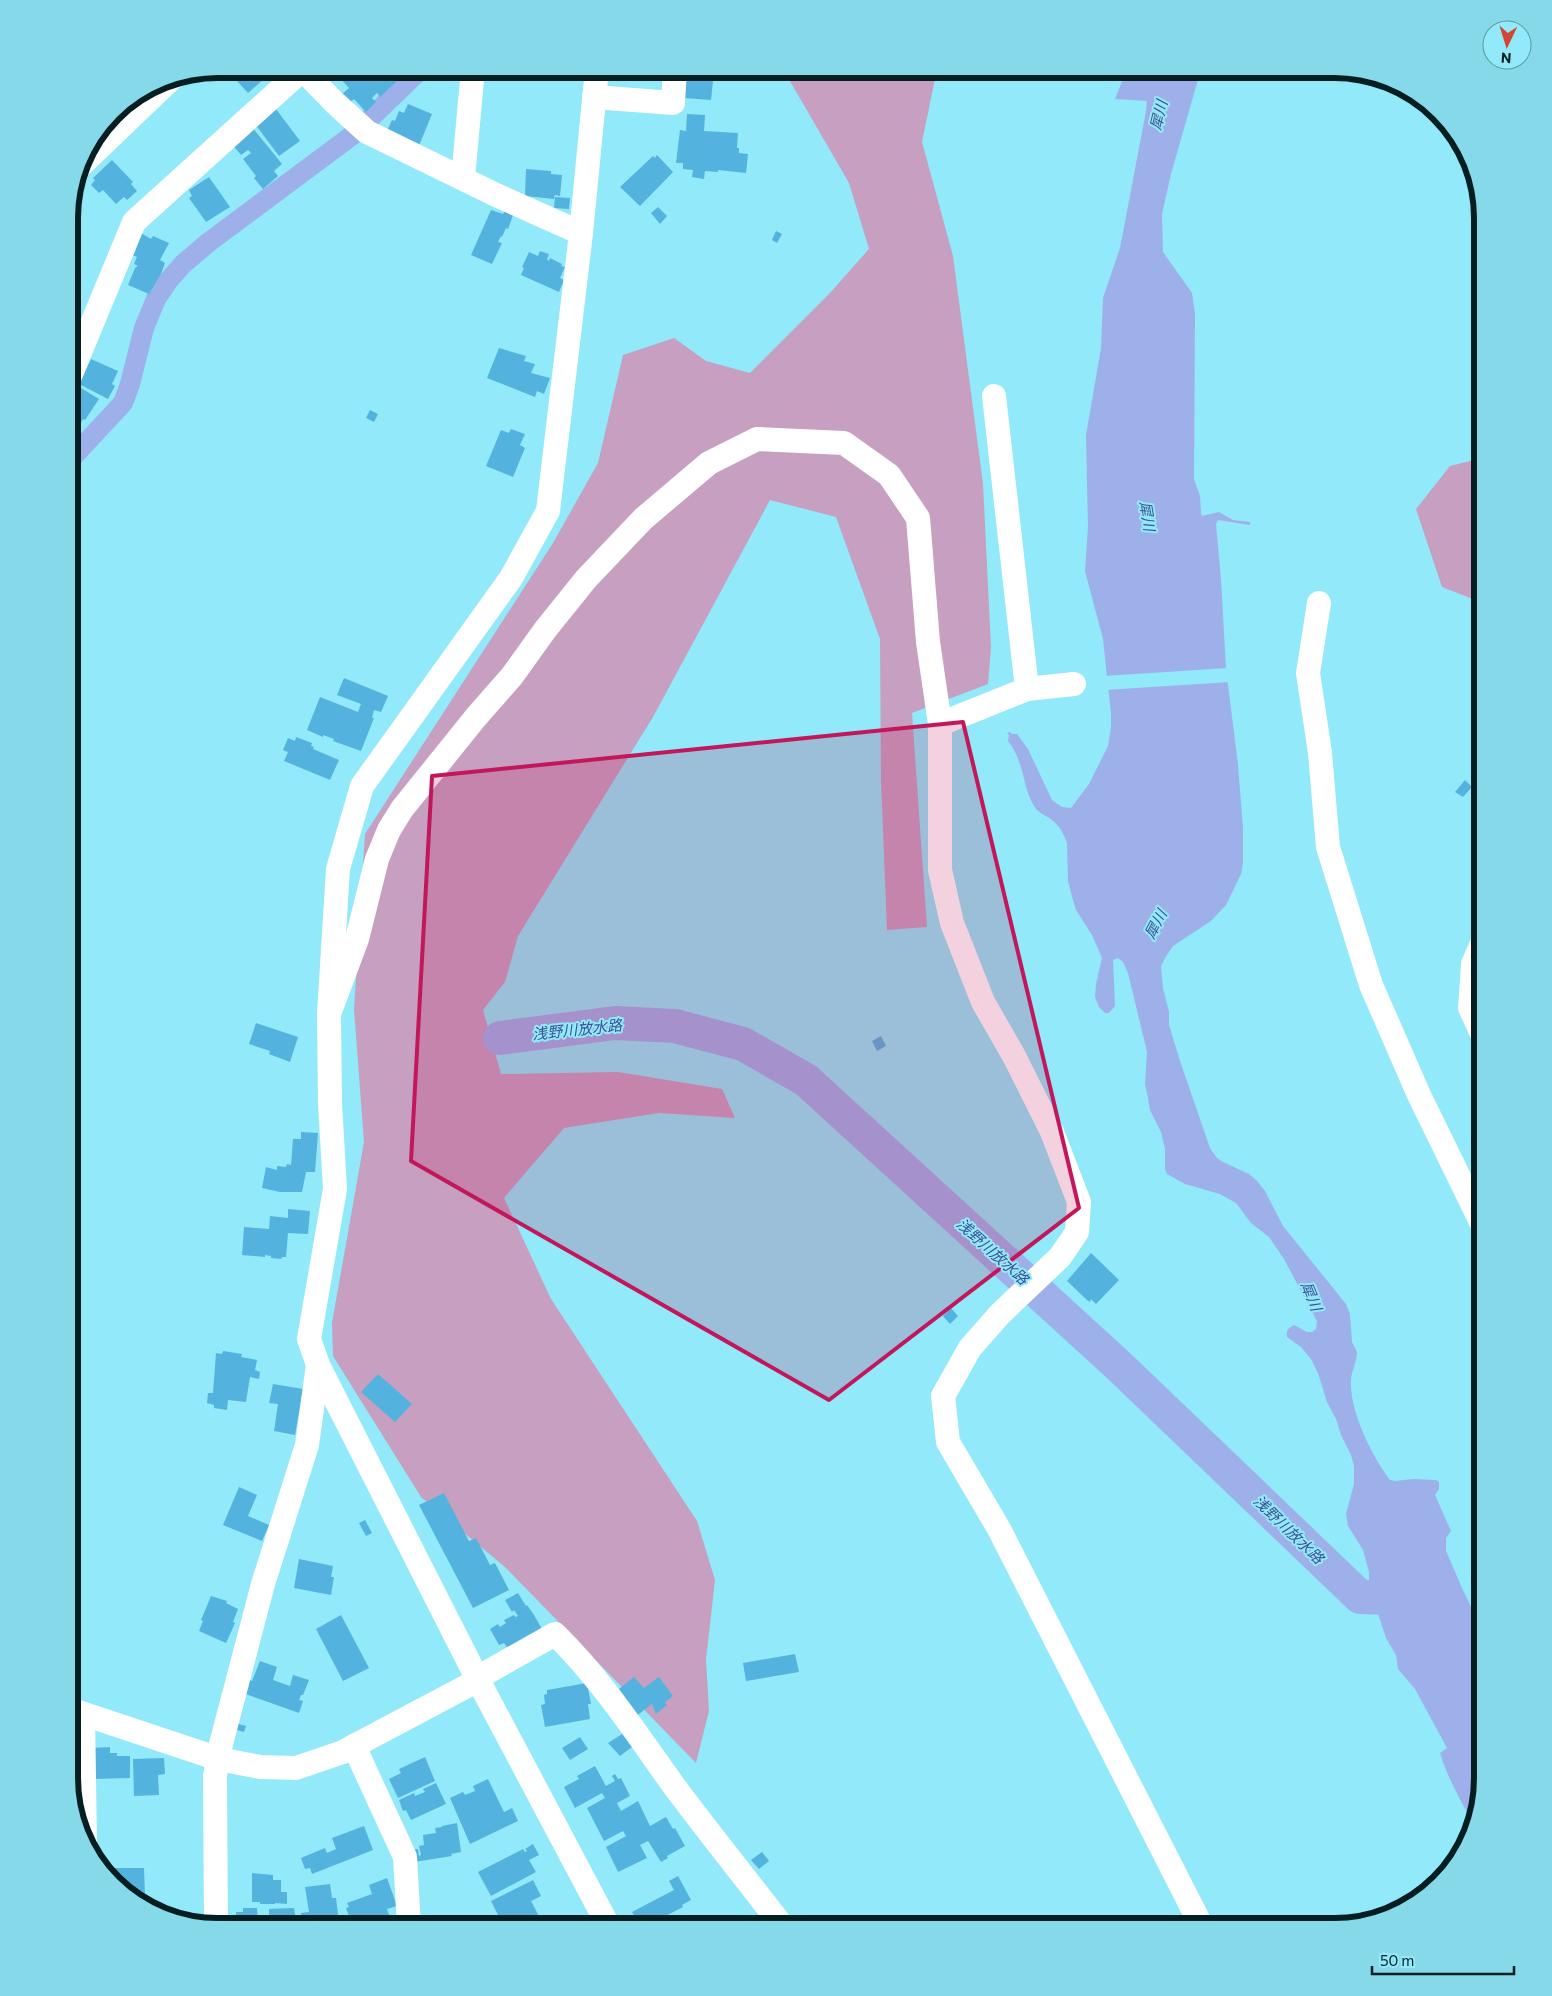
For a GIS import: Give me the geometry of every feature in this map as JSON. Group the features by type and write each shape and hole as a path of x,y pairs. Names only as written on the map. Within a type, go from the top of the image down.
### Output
{"street":[{"path":"78,357 134,222 292,78"},
{"path":"311,78 367,132 581,233"},
{"path":"463,178 472,78"},
{"path":"596,78 581,233 548,511 511,578 362,786 338,869 329,1014 330,1104 335,1189 309,1339 318,1365 477,1678 604,1918"},
{"path":"594,97 673,103 674,78"},
{"path":"92,154 161,90"},
{"path":"994,396 1027,689"},
{"path":"329,1014 357,939 376,858 389,830 402,809 476,716 512,676 545,630 586,579 637,526 709,463 757,439 844,443 889,475 918,518 928,642 940,724 940,870 952,923 983,1002 1014,1056 1052,1132 1078,1202 1077,1232 1060,1257 1000,1314 970,1348 943,1396 948,1442 999,1529 1197,1918"},
{"path":"1319,603 1308,673 1320,754 1328,847 1371,985 1419,1095 1474,1208"},
{"path":"940,724 1027,689 1074,684"},
{"path":"1474,962 1470,1008 1474,1017"},
{"path":"216,1918 215,1776 221,1744 263,1584 307,1445 318,1365"},
{"path":"78,1712 219,1759 260,1767 296,1768 343,1752 469,1685 477,1678 554,1634 581,1660 616,1704 687,1803 775,1918"},
{"path":"78,1737 84,1822"},
{"path":"354,1746 405,1857 405,1918"}],"highlighted area":[{"path":"963,722 1079,1208 829,1400 411,1161 432,776"}],"shaded area":[{"path":"788,78 935,78 922,142 953,256 983,484 991,647 988,684 912,713 927,927 887,930 881,781 880,639 836,517 770,500 653,717 518,936 505,982 483,1010 501,1074 618,1072 722,1089 735,1118 659,1113 564,1128 504,1198 551,1299 697,1521 715,1580 706,1660 709,1711 696,1763 505,1567 421,1497 333,1356 332,1323 364,1142 354,1009 365,834 553,543 598,463 623,355 674,338 706,361 750,373 830,293 869,249 849,183"},
{"path":"1474,460 1474,599 1442,587 1416,509 1450,466"}],"water":[{"name":"犀川","path":"1123,78 1198,78 1171,174 1162,214 1163,252 1192,293 1195,314 1194,479 1200,496 1201,514 1202,516 1219,512 1233,520 1250,522 1250,525 1218,520 1216,524 1226,669 1238,765 1243,828 1243,863 1241,874 1226,905 1211,921 1173,946 1161,966 1163,988 1169,1012 1169,1025 1210,1148 1217,1158 1249,1174 1258,1182 1265,1191 1283,1226 1346,1304 1350,1314 1352,1342 1357,1352 1351,1379 1351,1391 1357,1418 1383,1470 1390,1480 1413,1479 1436,1480 1439,1482 1439,1489 1435,1495 1451,1531 1446,1538 1446,1551 1474,1613 1474,1788 1469,1816 1454,1788 1440,1753 1447,1748 1415,1689 1398,1669 1396,1655 1386,1638 1376,1607 1363,1550 1348,1526 1346,1514 1354,1484 1354,1466 1351,1455 1327,1402 1318,1373 1311,1359 1301,1347 1287,1337 1290,1327 1294,1325 1307,1332 1312,1332 1316,1329 1317,1321 1284,1259 1269,1237 1251,1223 1236,1203 1220,1194 1185,1184 1167,1174 1165,1169 1165,1149 1161,1132 1150,1110 1145,1084 1147,1052 1128,973 1123,962 1118,958 1113,960 1115,1006 1109,1013 1105,1013 1099,1007 1095,997 1102,958 1092,935 1076,910 1068,881 1067,843 1057,825 1034,806 1027,790 1018,758 1008,741 1009,735 1007,733 1017,734 1028,749 1052,800 1062,807 1071,808 1089,784 1108,746 1111,714 1103,639 1085,571 1088,527 1086,435 1101,348 1103,298 1120,248 1147,101 1115,99"}],"pier":[{"path":"1228,668 1230,682 1105,690 1104,676"}],"building":[{"path":"234,78 265,78 248,93"},
{"path":"340,78 393,78 396,82 380,97 377,93 372,98 376,102 366,112 354,99 350,102 342,94 349,88"},
{"path":"681,78 713,78 711,100 684,98"},
{"path":"408,104 432,114 418,148 387,131 392,120 395,121 399,111 404,113"},
{"path":"276,109 300,141 279,156 255,124"},
{"path":"687,114 705,115 704,131 738,133 737,148 739,148 739,153 748,154 746,173 718,170 718,172 705,171 704,179 692,177 693,170 683,169 683,163 676,163 680,130 686,131"},
{"path":"252,127 282,164 274,171 278,176 263,189 243,159 251,153 248,150 241,155 232,144"},
{"path":"657,155 673,172 640,206 620,187 653,156 655,158"},
{"path":"112,160 133,182 131,184 137,191 127,200 124,197 116,204 103,190 99,193 91,185 95,180 93,178"},
{"path":"526,169 551,171 551,174 562,175 560,196 555,194 554,199 525,196"},
{"path":"209,177 230,207 206,222 189,198 192,196 189,190"},
{"path":"555,197 570,198 569,209 554,208"},
{"path":"507,207 515,210 508,229 506,228 498,242 502,243 492,264 471,255 491,210 503,214"},
{"path":"658,207 667,216 660,224 651,213"},
{"path":"776,231 782,234 777,243 772,240"},
{"path":"139,232 151,239 153,236 169,243 160,260 165,263 161,274 149,294 128,285 135,268 138,266 134,264 137,257 133,255 136,250 132,247"},
{"path":"540,251 549,254 547,259 549,261 550,258 565,267 560,278 564,280 559,292 521,275 524,268 522,267 529,252 538,256"},
{"path":"499,348 526,356 524,361 535,364 531,373 550,378 544,394 537,391 535,397 487,378"},
{"path":"91,359 118,371 112,384 115,386 108,399 79,384"},
{"path":"81,388 99,399 78,428 78,392"},
{"path":"370,410 378,414 374,422 366,418"},
{"path":"511,429 525,434 520,445 525,448 513,477 486,466 501,430 509,433"},
{"path":"344,678 388,696 381,712 374,710 372,718 374,718 361,751 307,730 320,697 358,712 361,704 337,695"},
{"path":"296,737 312,743 313,749 339,760 330,780 284,761 288,752 283,750 288,738 295,741"},
{"path":"1465,780 1472,787 1463,797 1455,792"},
{"path":"256,1023 298,1037 290,1062 269,1054 270,1051 249,1044"},
{"path":"881,1036 886,1046 877,1051 872,1041"},
{"path":"301,1132 318,1133 315,1172 306,1172 302,1192 280,1192 262,1188 266,1167 277,1170 277,1166 286,1167 287,1164 291,1165 293,1139 301,1139"},
{"path":"288,1209 310,1211 308,1234 288,1233 286,1257 281,1259 265,1255 265,1257 242,1255 244,1227 269,1229 270,1216 288,1218"},
{"path":"1091,1253 1119,1280 1096,1304 1091,1299 1090,1302 1087,1300 1067,1281"},
{"path":"951,1308 958,1316 950,1324 943,1316"},
{"path":"223,1351 242,1354 241,1357 257,1360 255,1370 260,1372 259,1379 250,1377 246,1402 228,1400 227,1410 214,1408 214,1405 207,1403 208,1393 213,1393 216,1353 222,1354"},
{"path":"378,1374 412,1404 395,1422 361,1392"},
{"path":"273,1384 303,1389 295,1435 274,1431 278,1404 269,1403"},
{"path":"239,1487 257,1495 248,1516 269,1525 262,1541 223,1525"},
{"path":"444,1493 469,1541 476,1538 490,1565 495,1563 509,1590 473,1608 419,1505"},
{"path":"365,1520 372,1533 366,1536 359,1523"},
{"path":"299,1559 333,1566 331,1577 334,1577 331,1595 294,1588"},
{"path":"518,1593 542,1629 508,1649 504,1643 499,1645 490,1629 498,1624 500,1627 506,1623 504,1620 514,1615 515,1617 518,1616 514,1610 512,1612 505,1600"},
{"path":"211,1596 227,1601 226,1603 238,1609 233,1622 235,1623 226,1643 199,1631 203,1621 201,1620"},
{"path":"341,1615 369,1668 343,1681 316,1629"},
{"path":"795,1654 799,1672 746,1681 743,1663"},
{"path":"260,1661 277,1667 273,1680 290,1686 293,1675 309,1680 299,1700 303,1701 299,1713 243,1693 248,1680 252,1681"},
{"path":"634,1677 644,1688 659,1677 673,1696 665,1702 667,1705 656,1714 652,1704 635,1717 615,1692"},
{"path":"587,1683 591,1704 588,1704 590,1719 545,1727 541,1705 545,1704 544,1695 547,1694 547,1690"},
{"path":"235,1723 246,1726 244,1732 237,1730"},
{"path":"627,1731 636,1744 620,1756 608,1743"},
{"path":"580,1737 588,1749 570,1760 562,1748"},
{"path":"110,1747 110,1753 117,1753 117,1756 130,1756 130,1778 93,1779 92,1748"},
{"path":"425,1757 435,1781 398,1798 389,1779 401,1773 399,1769"},
{"path":"164,1758 165,1774 158,1775 159,1795 134,1796 133,1759"},
{"path":"595,1766 606,1786 615,1781 612,1776 615,1774 618,1779 621,1778 630,1796 617,1803 621,1811 638,1801 650,1826 666,1817 685,1846 667,1856 668,1858 661,1862 648,1841 640,1845 647,1858 618,1872 606,1847 626,1836 623,1831 604,1841 587,1808 605,1798 602,1793 575,1808 564,1787 579,1779 577,1776"},
{"path":"488,1779 504,1812 512,1808 518,1821 470,1844 450,1798 463,1792 465,1795 475,1791 473,1786"},
{"path":"436,1783 446,1804 411,1820 406,1810 403,1811 399,1800 414,1793 415,1796 425,1792 423,1789"},
{"path":"457,1823 461,1852 451,1854 452,1856 414,1862 412,1850 418,1849 419,1856 421,1855 419,1846 424,1845 423,1835 436,1833 435,1828"},
{"path":"364,1826 373,1850 312,1874 310,1868 305,1869 301,1858 325,1848 327,1853 336,1849 332,1838"},
{"path":"533,1844 539,1855 529,1860 536,1872 491,1896 478,1872 523,1849 525,1852 527,1851 525,1849"},
{"path":"762,1852 769,1861 759,1869 751,1860"},
{"path":"110,1868 144,1868 145,1896 142,1896 125,1884"},
{"path":"252,1873 273,1875 273,1880 281,1880 281,1892 287,1892 287,1904 260,1904 260,1902 252,1902"},
{"path":"678,1876 691,1900 682,1905 683,1907 662,1918 635,1918 632,1912 674,1890 669,1881"},
{"path":"387,1878 397,1906 387,1909 390,1918 350,1918 346,1908 349,1907 347,1903 372,1894 369,1885"},
{"path":"533,1880 541,1896 531,1901 540,1918 500,1918 491,1901"},
{"path":"330,1884 332,1898 336,1898 338,1918 302,1918 301,1913 309,1912 305,1887"},
{"path":"243,1908 257,1908 258,1918 236,1918 236,1912 243,1912"},
{"path":"294,1908 296,1918 269,1918 269,1909"}],"waterway":[{"path":"364,124 412,78"},
{"path":"78,451 123,403 130,384 144,328 156,299 168,281 183,264 209,242 354,134"},
{"name":"浅野川放水路","path":"500,1038 615,1023 675,1026 743,1044 806,1080 1119,1366 1360,1597 1419,1599"}]}
